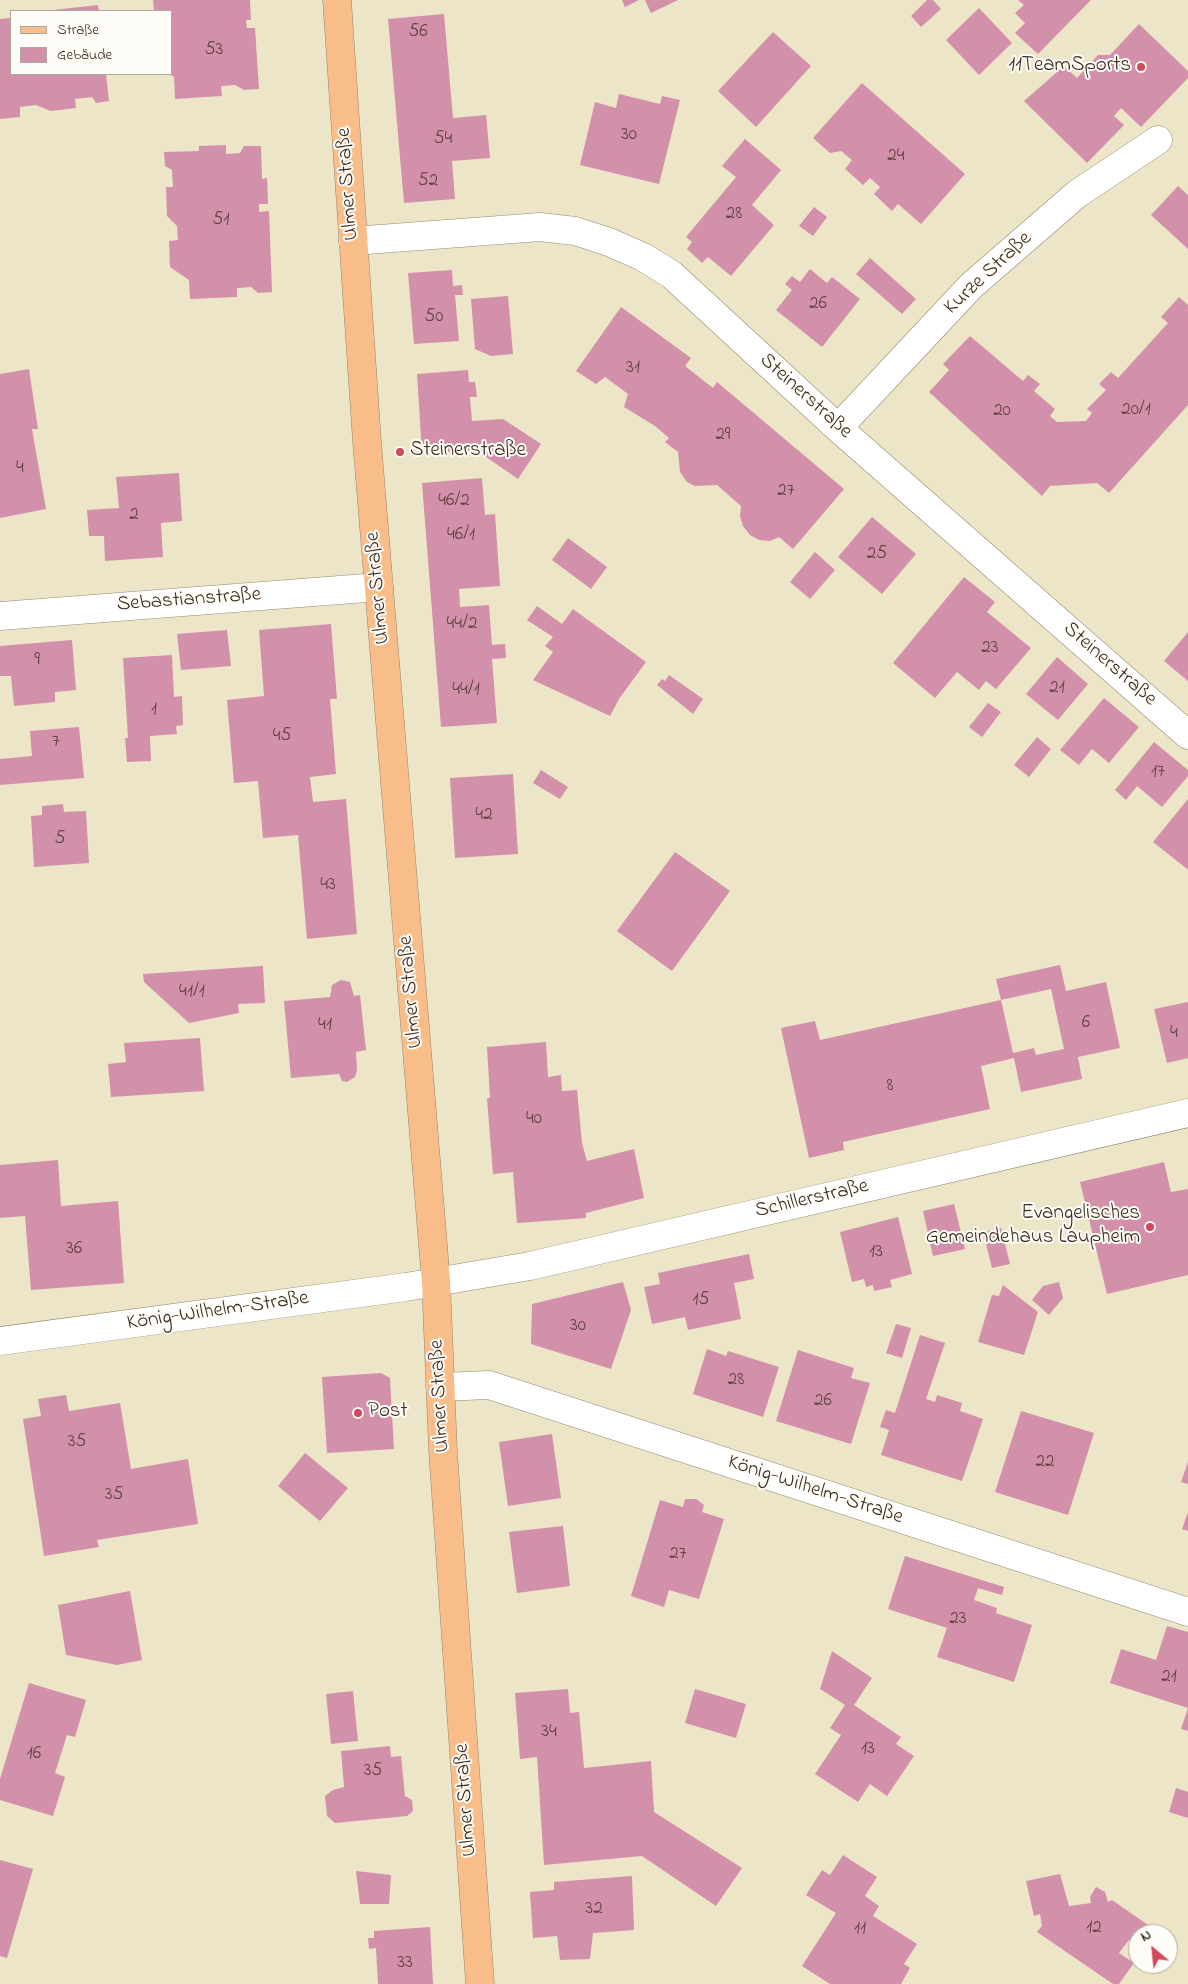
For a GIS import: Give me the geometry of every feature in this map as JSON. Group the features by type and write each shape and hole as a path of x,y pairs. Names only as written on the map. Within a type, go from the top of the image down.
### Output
{"main road":[{"name":"Ulmer Straße","path":"337,0 379,587 436,1282 440,1388 480,1984"}],"street":[{"name":"Kurze Straße","path":"838,428 971,286 1077,194 1158,140"},
{"name":"Steinerstraße","path":"353,241 540,227 575,230 610,242 643,257 672,275 838,428 1188,734"},
{"name":"Sebastianstraße","path":"0,616 379,587"},
{"name":"Schillerstraße","path":"436,1282 530,1266 1188,1113"},
{"name":"König-Wilhelm-Straße","path":"0,1341 436,1282"},
{"name":"König-Wilhelm-Straße","path":"440,1388 489,1385 1188,1612"}],"building":[{"path":"153,0 250,0 251,20 246,20 247,28 255,28 259,89 244,90 235,85 221,86 222,96 175,99 174,77 171,75 172,10 154,10"},
{"path":"622,0 639,0 625,7"},
{"path":"645,0 678,0 651,13"},
{"path":"927,0 933,0 941,9 921,27 911,16"},
{"path":"1018,0 1091,0 1038,54 1015,33 1025,23 1015,13 1024,5"},
{"path":"98,5 99,10 53,10"},
{"path":"979,8 1012,43 979,75 946,40"},
{"path":"444,14 453,118 486,115 490,158 452,161 455,199 404,203 388,19"},
{"path":"10,18 10,75 106,75 109,101 96,103 92,97 75,99 76,108 51,111 36,105 20,107 20,117 0,119 0,19"},
{"path":"1139,24 1188,71 1188,78 1141,127 1121,108 1114,116 1124,125 1087,163 1024,101 1064,66 1077,78 1098,55 1110,55"},
{"path":"773,32 811,66 756,127 718,91"},
{"path":"862,83 965,174 921,224 898,204 892,211 874,194 880,187 870,178 863,185 845,169 852,160 841,151 830,153 813,138"},
{"path":"619,94 660,104 662,96 680,100 659,184 580,165 595,102 616,108"},
{"path":"745,139 781,170 752,205 774,225 731,276 708,257 702,263 687,249 692,242 686,237 736,177 722,166"},
{"path":"226,145 226,154 240,153 244,146 261,146 262,179 267,178 268,204 259,204 259,212 269,211 272,292 258,293 251,287 237,288 237,297 190,299 189,280 170,267 169,241 178,240 177,226 167,216 166,187 173,187 172,170 165,166 164,152 199,151 199,146"},
{"path":"1178,186 1188,195 1188,249 1151,215"},
{"path":"814,207 827,217 813,236 799,226"},
{"path":"870,258 916,299 902,314 856,274"},
{"path":"810,269 827,283 832,277 860,299 822,347 776,310 792,290 785,284 792,276 800,282"},
{"path":"452,270 453,286 462,285 463,295 455,295 459,341 414,344 408,273"},
{"path":"508,296 513,354 491,356 475,349 471,299"},
{"path":"1179,297 1188,305 1188,405 1109,493 1097,483 1050,486 1042,496 929,392 949,370 943,364 970,336 1023,381 1028,375 1040,384 1034,391 1055,409 1050,416 1057,422 1086,421 1092,413 1087,409 1106,390 1099,384 1111,372 1118,378 1168,323 1161,317"},
{"path":"621,307 691,358 685,366 713,388 717,382 844,489 793,549 779,537 770,541 759,540 750,535 743,526 740,516 741,506 717,485 695,486 687,482 680,472 678,452 665,442 669,438 655,426 624,407 628,394 605,377 596,384 576,371"},
{"path":"29,369 38,429 32,429 46,509 0,518 0,374"},
{"path":"468,370 469,382 475,382 477,397 470,397 472,421 503,419 541,444 518,479 476,450 422,453 417,374"},
{"path":"179,473 182,521 161,523 163,557 105,561 104,536 89,536 87,510 119,508 116,477"},
{"path":"482,478 485,515 495,514 500,586 459,589 460,607 489,605 492,645 505,644 506,658 492,659 497,723 441,727 422,483"},
{"path":"872,517 916,554 882,594 838,557"},
{"path":"568,538 607,567 591,589 552,560"},
{"path":"815,552 835,570 810,599 790,582"},
{"path":"964,577 995,602 987,612 1031,648 996,689 986,681 979,690 957,672 935,698 893,663"},
{"path":"537,606 562,624 573,609 646,662 619,699 610,716 533,680 553,652 545,646 553,637 527,620"},
{"path":"331,624 337,699 330,699 336,774 310,777 313,802 346,799 357,934 307,939 298,835 263,838 258,781 234,783 227,700 264,696 259,630"},
{"path":"227,630 231,666 181,670 177,634"},
{"path":"1188,632 1188,681 1164,661"},
{"path":"72,640 76,690 55,692 55,702 14,706 11,676 0,676 0,646"},
{"path":"172,655 174,697 182,696 183,725 176,726 177,734 150,736 151,761 127,762 125,738 128,738 123,658"},
{"path":"1057,657 1088,684 1058,720 1026,694"},
{"path":"669,675 703,699 693,714 657,685 662,679 665,681"},
{"path":"1104,698 1139,727 1109,763 1092,749 1079,765 1060,750"},
{"path":"988,703 1001,712 982,737 969,727"},
{"path":"79,727 84,778 0,785 0,759 32,756 30,731"},
{"path":"1037,737 1051,749 1029,777 1014,765"},
{"path":"1154,742 1188,770 1188,776 1162,807 1137,786 1126,800 1115,790"},
{"path":"541,770 568,787 560,799 533,783"},
{"path":"513,774 518,854 455,858 450,778"},
{"path":"1188,799 1188,868 1187,869 1153,842"},
{"path":"63,804 64,812 86,811 89,863 34,867 31,816 42,815 42,806"},
{"path":"675,852 730,891 672,971 617,931"},
{"path":"1060,965 1066,991 1106,982 1120,1048 1078,1057 1082,1079 1021,1092 1014,1058 981,1066 990,1109 843,1142 844,1150 809,1158 781,1028 815,1021 820,1040 1001,1000 996,979","holes":["1051,989 1064,1049 1036,1055 1034,1048 1013,1053 1001,1000"]},
{"path":"263,966 265,1003 238,1004 239,1013 189,1023 144,982 143,974"},
{"path":"341,980 350,982 354,996 360,995 366,1050 356,1052 357,1070 355,1077 347,1082 342,1081 339,1074 291,1078 284,1001 330,997 332,985"},
{"path":"1188,1002 1188,1058 1167,1063 1154,1009"},
{"path":"200,1038 204,1091 111,1097 108,1064 126,1062 124,1043"},
{"path":"546,1042 548,1077 561,1075 562,1091 577,1090 582,1143 587,1161 634,1149 644,1198 586,1213 586,1218 517,1223 513,1172 493,1174 487,1098 490,1098 487,1047"},
{"path":"58,1160 61,1206 118,1201 124,1283 31,1290 25,1216 0,1218 0,1165"},
{"path":"1164,1162 1171,1192 1188,1189 1188,1275 1107,1294 1080,1182"},
{"path":"954,1204 965,1249 933,1256 923,1211"},
{"path":"898,1217 912,1274 890,1280 892,1287 874,1291 873,1285 866,1287 864,1279 852,1282 840,1232"},
{"path":"1001,1228 1010,1264 992,1268 983,1232"},
{"path":"749,1254 754,1279 734,1283 741,1319 688,1330 685,1317 652,1324 644,1287 660,1284 658,1273"},
{"path":"623,1282 631,1310 611,1369 531,1344 532,1304"},
{"path":"1059,1282 1063,1298 1049,1315 1032,1300 1043,1286"},
{"path":"1003,1285 1038,1312 1024,1355 978,1342 992,1295 999,1296"},
{"path":"896,1324 911,1328 902,1358 886,1353"},
{"path":"920,1335 945,1343 926,1399 935,1402 937,1395 962,1403 960,1411 983,1419 962,1481 881,1455 889,1430 880,1427 886,1410 895,1413"},
{"path":"707,1349 726,1356 728,1351 779,1367 763,1417 693,1394"},
{"path":"798,1350 854,1368 851,1378 870,1383 851,1444 776,1421"},
{"name":"Post","path":"381,1373 390,1378 394,1449 327,1453 322,1377"},
{"path":"66,1395 69,1411 120,1403 131,1469 188,1459 198,1524 97,1540 99,1547 44,1556 23,1419 41,1416 38,1399"},
{"path":"1021,1411 1094,1433 1068,1515 995,1492"},
{"path":"552,1434 561,1498 508,1506 499,1442"},
{"path":"305,1453 348,1488 320,1521 278,1486"},
{"path":"1188,1462 1188,1484 1181,1482"},
{"path":"685,1499 696,1499 704,1505 702,1512 724,1519 699,1599 669,1590 664,1607 631,1596 660,1500 683,1507"},
{"path":"1188,1512 1188,1531 1182,1529"},
{"path":"563,1526 570,1586 517,1593 509,1532"},
{"path":"905,1556 1004,1587 1002,1595 978,1588 974,1600 997,1608 996,1613 1032,1625 1014,1682 937,1657 947,1628 888,1609"},
{"path":"130,1591 142,1660 117,1665 66,1655 58,1605"},
{"path":"1167,1626 1188,1632 1188,1708 1110,1683 1121,1649 1156,1660"},
{"path":"832,1651 872,1678 854,1705 901,1737 896,1744 914,1756 887,1796 870,1784 858,1802 815,1774 841,1735 830,1728 845,1705 820,1689"},
{"path":"29,1683 86,1700 75,1737 67,1735 55,1773 65,1777 53,1816 0,1800 0,1779"},
{"path":"568,1689 570,1713 579,1712 584,1768 651,1761 654,1812 742,1868 716,1906 642,1856 544,1865 537,1757 520,1759 515,1693"},
{"path":"695,1689 746,1704 736,1738 685,1723"},
{"path":"353,1691 358,1741 331,1744 326,1694"},
{"path":"1188,1708 1188,1731 1181,1729"},
{"path":"390,1746 391,1757 401,1756 405,1796 412,1800 413,1811 407,1816 335,1823 327,1816 325,1796 333,1790 344,1787 341,1751"},
{"path":"1176,1788 1188,1792 1188,1818 1169,1812"},
{"path":"843,1855 877,1877 865,1896 879,1906 873,1916 917,1944 904,1964 910,1968 901,1984 830,1984 802,1966 836,1913 806,1895 822,1870 830,1875"},
{"path":"0,1860 33,1869 7,1958 0,1956"},
{"path":"356,1871 391,1875 389,1904 360,1904"},
{"path":"1060,1874 1069,1906 1091,1903 1090,1897 1096,1887 1105,1892 1108,1902 1112,1900 1147,1924 1128,1924 1128,1941 1119,1953 1128,1959 1128,1971 1119,1984 1113,1984 1037,1932 1042,1926 1040,1914 1034,1916 1026,1881"},
{"path":"632,1876 634,1930 593,1933 590,1959 560,1960 557,1936 533,1938 530,1892 554,1890 554,1882"},
{"path":"430,1927 433,1984 378,1984 376,1948 369,1949 368,1938 374,1938 374,1931"}],"place":[{"name":"11TeamSports","path":"1141,67"},
{"name":"Steinerstraße","path":"400,452"},
{"name":"Evangelisches Gemeindehaus Laupheim","path":"1150,1227"},
{"name":"Post","path":"358,1413"}]}
